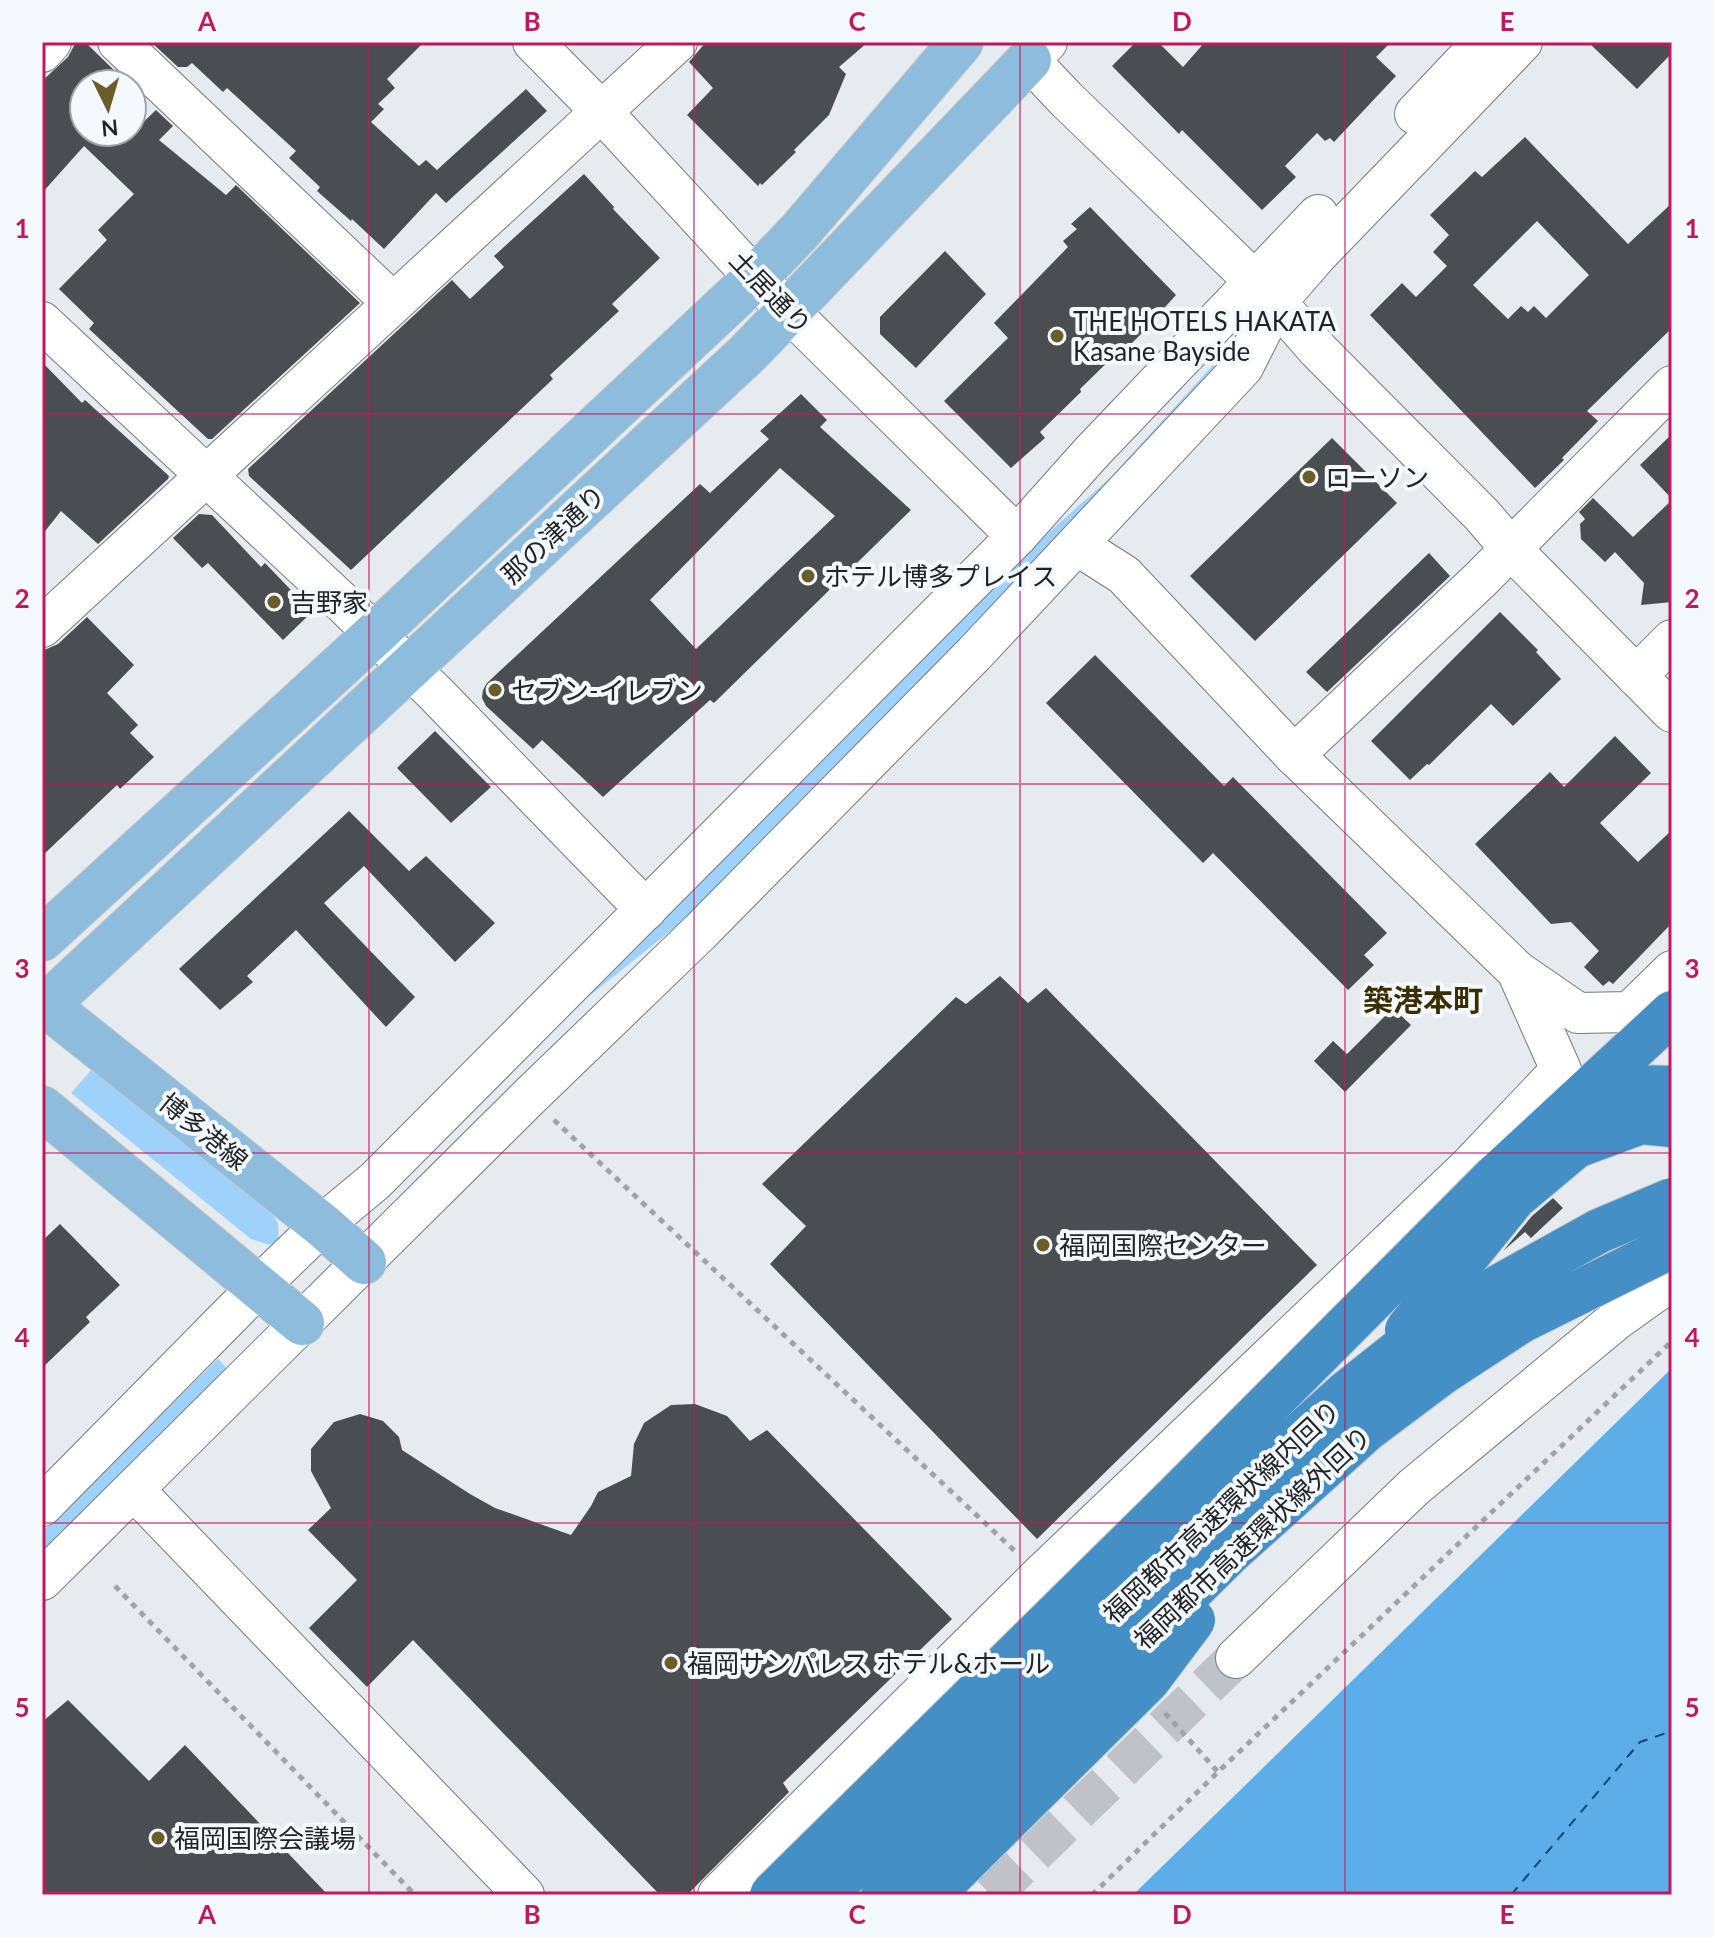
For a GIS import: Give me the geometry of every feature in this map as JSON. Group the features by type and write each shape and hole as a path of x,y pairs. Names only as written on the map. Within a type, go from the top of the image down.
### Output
{"highway":[{"path":"772,1895 1496,1176 1672,1013"},
{"path":"1496,1176 1599,1095 1634,1087 1672,1088"},
{"path":"931,1895 1148,1680 1206,1604 1286,1480 1514,1198 1576,1146 1641,1122 1672,1125"},
{"name":"福岡都市高速環状線内回り","path":"824,1895 1201,1524 1345,1394 1418,1336 1500,1286 1599,1231 1672,1200"},
{"name":"福岡都市高速環状線外回り","path":"883,1895 1228,1554 1367,1429 1443,1372 1521,1321 1672,1246"}],"main road":[{"name":"那の津通り","path":"42,939 374,635 755,278 800,231 961,42"},
{"name":"那の津通り","path":"44,1006 738,362 789,311 1026,47"},
{"name":"博多港線","path":"44,1006 322,1225 364,1262"},
{"path":"42,1108 302,1323"}],"street":[{"path":"42,52 51,42"},
{"path":"118,42 393,303"},
{"name":"土居通り","path":"533,42 755,278 1017,536"},
{"path":"42,627 677,42"},
{"path":"42,1580 711,921 1077,545 1243,367 1264,291 1483,42"},
{"path":"48,1486 322,1225 375,1181 1017,536 1091,453 1208,333 1264,291 1522,42"},
{"path":"1026,47 1672,712"},
{"path":"42,322 436,694 646,910"},
{"path":"1294,755 1511,549 1672,386"},
{"path":"1077,545 1124,575 1294,755 1517,971 1578,1013 1630,1012 1672,971"},
{"path":"1636,676 1672,640"},
{"path":"718,1895 1041,1575 1469,1167 1561,1070 1517,971"},
{"path":"1236,1658 1414,1487 1616,1320 1672,1280"},
{"path":"134,1490 524,1895"}],"path":[{"path":"529,1097 1041,1575"},
{"path":"1092,1895 1672,1341"},
{"path":"115,1586 415,1895"}],"shaded area":[{"path":"1213,365 1216,367 1017,582 694,912 588,997 480,1104 846,736 1006,570 1110,478"},
{"path":"93,1068 273,1215 278,1223 279,1242 270,1245 251,1239 71,1093"},
{"path":"218,1359 229,1371 42,1555 42,1532"},
{"path":"1672,1368 1672,1895 1133,1895"}],"building":[{"path":"76,42 85,42 112,68 68,68 68,148 82,148 42,193 42,81 68,57"},
{"path":"151,42 424,42 387,79 395,88 378,104 384,109 371,122 419,166 426,160 437,170 526,89 547,111 446,203 436,193 384,249 317,191 320,187 289,158 296,151 227,88 223,92 192,63 187,67 178,67"},
{"path":"706,42 868,42 839,67 846,74 829,115 794,150 796,152 758,186 687,115 713,88 689,62"},
{"path":"1136,42 1158,42 1183,67 1205,42 1391,42 1376,57 1396,76 1334,142 1330,138 1325,141 1317,133 1285,166 1296,177 1262,210 1182,130 1179,134 1112,66"},
{"path":"1588,42 1672,42 1672,53 1637,89"},
{"path":"156,110 173,126 159,140 226,195 236,185 360,303 212,439 208,439 89,329 94,323 59,289 107,240 98,230 134,194 86,148 148,148 148,118"},
{"path":"1525,137 1628,244 1672,203 1672,328 1587,411 1598,421 1535,488 1370,315 1402,283 1416,297 1447,266 1433,252 1449,235 1430,215 1475,171 1482,177","holes":["1537,221 1589,275 1546,318 1534,306 1528,312 1521,306 1508,319 1473,285"]},
{"path":"584,174 660,258 612,304 619,311 550,375 553,379 351,570 249,476 248,469 452,280 470,299 504,267 494,256"},
{"path":"1090,207 1176,295 1152,326 1120,355 1117,353 1080,389 1081,392 1040,432 1045,438 1011,468 944,401 1008,338 994,323 1068,247 1063,241 1077,229 1071,224"},
{"path":"945,251 986,294 916,368 880,334 880,317"},
{"path":"42,362 82,403 85,400 169,476 98,544 61,511 42,535"},
{"path":"801,394 827,420 820,427 911,510 714,703 710,700 603,797 542,740 533,749 486,706 482,698 483,690 700,484 710,493 769,439 760,431","holes":["780,468 835,516 696,649 650,600"]},
{"path":"1672,434 1672,499 1640,465"},
{"path":"1332,438 1397,503 1255,641 1190,576"},
{"path":"1593,498 1633,537 1672,500 1672,602 1641,605 1644,583 1615,552 1605,562 1581,539 1580,524 1585,519 1579,512"},
{"path":"199,514 212,515 261,567 265,563 312,612 283,640 208,563 202,568 173,538"},
{"path":"1429,553 1450,576 1327,692 1306,672"},
{"path":"1500,612 1538,650 1536,652 1561,679 1513,726 1491,704 1410,780 1371,741"},
{"path":"87,617 134,665 107,693 138,725 130,733 154,757 120,789 117,785 42,856 42,651 58,644"},
{"path":"1095,655 1224,786 1233,777 1387,933 1364,955 1374,965 1348,990 1213,853 1203,863 1046,703"},
{"path":"435,731 491,787 451,823 397,768"},
{"path":"1615,736 1651,773 1600,823 1638,862 1672,830 1672,923 1613,984 1609,981 1603,986 1584,967 1599,951 1571,922 1551,924 1475,844 1550,772 1564,787"},
{"path":"349,811 409,871 426,856 495,923 455,962 364,866 324,903 415,997 386,1027 296,930 247,976 253,982 220,1010 179,969"},
{"name":"福岡国際センター","path":"1000,976 1028,1003 1046,988 1317,1265 1037,1539 770,1264 806,1226 762,1184 956,997 966,1004"},
{"path":"1393,1008 1411,1025 1345,1092 1314,1061 1333,1041 1347,1054"},
{"path":"1553,1198 1563,1208 1531,1238 1525,1232 1503,1251 1532,1216"},
{"path":"60,1224 120,1285 86,1317 90,1322 42,1368 42,1241"},
{"name":"福岡サンパレス ホテル&ホール","path":"695,1404 727,1416 750,1441 767,1430 952,1619 783,1783 789,1792 687,1895 660,1895 413,1640 367,1687 309,1628 357,1580 308,1530 331,1508 311,1471 311,1449 334,1422 360,1414 383,1421 399,1437 402,1450 470,1494 495,1508 571,1535 598,1492 631,1476 634,1444 644,1423 671,1405"},
{"name":"福岡国際会議場","path":"68,1700 149,1781 185,1745 328,1895 42,1895 42,1722"}],"ferry route":[{"path":"1511,1895 1640,1742 1672,1731"}],"tunnel":[{"path":"991,1895 1236,1658"}],"place":[{"name":"THE HOTELS HAKATA Kasane Bayside","path":"1057,336"},
{"name":"ローソン","path":"1309,477"},
{"name":"ホテル博多プレイス","path":"808,576"},
{"name":"吉野家","path":"274,602"},
{"name":"セブン-イレブン","path":"495,690"},
{"name":"福岡国際センター","path":"1043,1245"},
{"name":"福岡サンパレス ホテル&ホール","path":"671,1663"},
{"name":"福岡国際会議場","path":"158,1838"}],"district":[{"name":"築港本町","path":"1423,999"}]}
